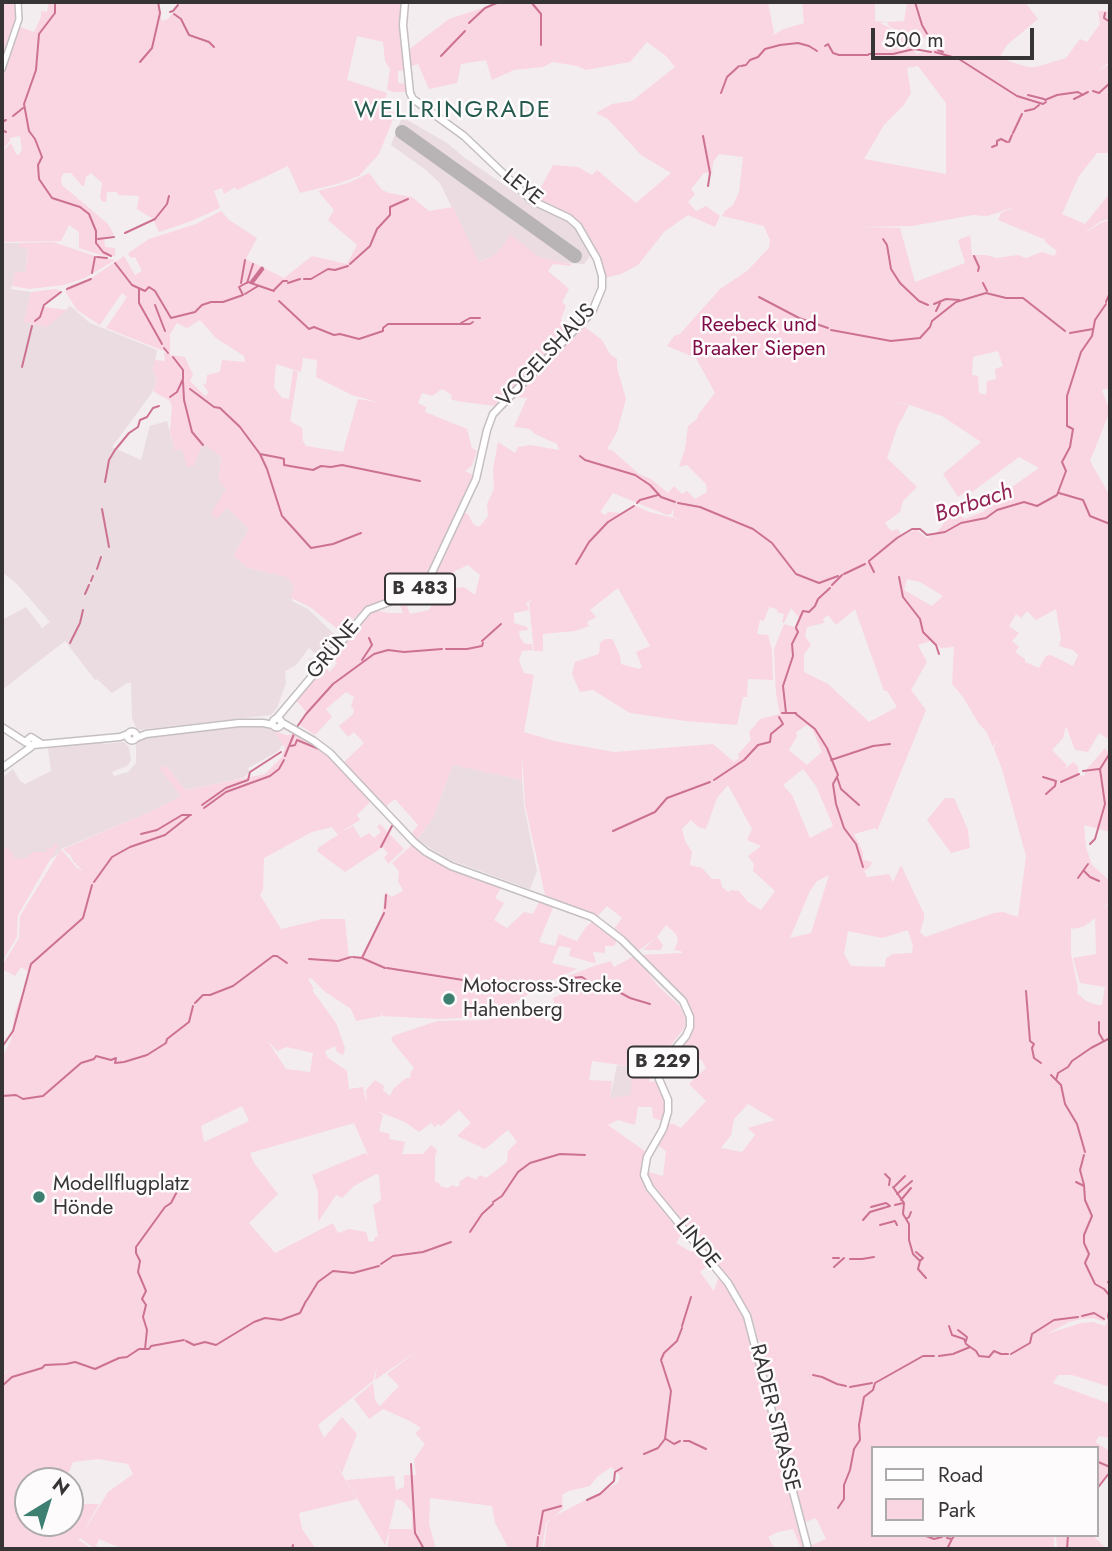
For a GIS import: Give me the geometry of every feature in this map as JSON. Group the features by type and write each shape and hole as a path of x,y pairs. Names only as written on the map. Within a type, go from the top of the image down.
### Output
{"main road":[{"path":"2,69 19,19 18,2"},
{"name":"LEYE","path":"405,2 403,16 407,69 410,93 415,102 460,132 531,200 569,218 586,237"},
{"name":"VOGELSHAUS","path":"464,507 476,479 486,434 498,407 588,316 598,302 602,276 586,237"},
{"name":"GRÜNE","path":"277,722 284,709 368,610 424,587 464,507"},
{"path":"2,727 29,744 42,745 239,723 277,722"},
{"name":"LINDE","path":"277,722 326,750 421,849 444,863 583,912 616,934 681,998 688,1011 690,1023 686,1036 660,1067 659,1082 669,1108 664,1126 646,1157 644,1172 648,1184 733,1290"},
{"path":"2,768 29,744"},
{"name":"RADER STRASSE","path":"733,1290 753,1331 808,1549"}],"shaded area":[{"path":"402,117 447,143 532,204 568,221 578,229 591,253 588,259 584,264 565,263 539,257 506,242 494,255 478,262 440,183 391,145"},
{"path":"2,243 19,243 20,248 28,248 25,273 15,272 11,289 31,292 25,322 47,327 70,306 90,323 157,350 153,371 157,381 151,394 112,447 141,460 150,426 167,421 175,451 182,449 194,466 203,443 221,457 219,481 227,489 212,513 227,508 249,529 233,556 248,568 287,577 293,586 292,601 308,609 337,637 313,667 308,659 316,654 309,648 296,665 285,671 286,683 277,708 271,715 137,730 132,718 131,683 112,693 95,680 65,641 2,690 2,620 26,607 42,628 50,622 17,584 2,572"},
{"path":"239,726 268,727 289,737 277,752 248,768 250,773 243,778 186,790 166,766 160,768 181,796 61,849 57,855 22,876 2,855 2,778 13,769 25,784 51,771 48,748 124,742 129,747 131,760 127,766 112,772 114,776 128,772 136,763 136,744 141,738"},
{"path":"453,765 522,780 524,806 537,871 530,889 450,860 417,840 433,818"},
{"path":"617,1065 632,1067 632,1095 610,1098"}],"green space":[{"path":"2,2 16,2 19,14 2,66"},
{"path":"49,2 159,2 162,21 168,19 182,2 404,2 407,70 398,71 398,83 406,84 407,92 392,92 387,89 390,69 385,61 383,42 357,36 347,80 387,93 383,104 395,114 379,154 359,176 300,193 288,166 237,190 235,187 224,194 222,188 214,191 220,208 159,232 153,219 137,209 139,196 107,192 106,202 103,202 100,197 102,183 91,173 82,186 71,173 64,173 61,178 62,185 108,224 114,235 104,237 105,247 115,248 115,256 104,256 79,248 79,232 69,225 61,241 2,242 2,152 11,143 16,154 19,155 22,150 20,136 10,138 2,150 2,71 18,26 34,32 41,11 47,12"},
{"name":"Reebeck und Braaker Siepen","path":"501,2 768,2 774,33 771,36 804,23 802,2 875,2 875,21 886,22 880,23 910,38 916,54 932,50 933,39 903,34 887,22 904,21 907,2 1025,2 1038,19 1007,45 999,58 1036,67 1066,58 1080,39 1087,42 1100,24 1098,11 1107,11 1110,2 1110,61 1095,74 1110,63 1110,153 1097,153 1079,176 1062,214 1085,224 1110,193 1110,219 1101,221 1081,235 1110,220 1110,299 1103,304 1110,302 1110,388 1102,390 1110,411 1090,461 1110,496 1110,740 1099,733 1088,752 1075,750 1066,726 1063,738 1052,750 1067,765 1065,769 1073,762 1078,766 1078,775 1084,776 1105,748 1110,754 1110,832 1084,825 1086,847 1092,865 1110,881 1110,900 1101,911 1110,902 1110,1302 1105,1322 1093,1318 1081,1319 1047,1334 1081,1323 1093,1322 1105,1326 1110,1314 1110,1387 1072,1375 1058,1375 1053,1383 1110,1404 1110,1438 1099,1436 1095,1442 1110,1451 1110,1473 1098,1488 1098,1446 870,1446 870,1537 1054,1537 1054,1549 810,1549 809,1546 826,1539 816,1518 803,1523 760,1348 761,1341 758,1340 752,1317 731,1282 651,1187 645,1171 663,1176 666,1151 656,1144 666,1124 681,1128 706,1101 689,1084 706,1068 701,1059 690,1068 686,1050 675,1050 688,1036 688,1006 640,955 682,953 674,950 678,941 676,934 666,925 657,937 663,945 661,950 643,950 656,938 638,951 614,929 622,918 607,906 598,916 545,895 525,805 522,754 522,780 453,765 433,818 417,840 411,834 418,825 395,799 385,807 343,763 364,743 354,732 348,737 339,726 353,714 351,706 354,697 346,692 326,709 332,717 315,735 301,726 300,722 307,713 296,700 300,693 323,666 330,672 337,663 330,657 373,610 403,613 398,600 404,598 410,614 429,610 432,605 425,589 463,512 468,514 473,524 478,527 488,516 487,504 494,489 493,469 498,442 515,453 518,447 530,445 559,450 557,444 530,429 514,427 527,398 510,397 581,324 602,340 610,354 617,359 626,399 617,432 607,449 668,493 674,486 682,494 687,491 695,499 707,492 706,484 687,465 679,467 688,426 697,419 715,393 696,358 667,346 720,289 747,271 769,248 770,240 764,226 722,216 733,205 739,192 743,157 719,154 713,162 712,173 704,173 691,189 695,194 688,202 696,211 706,206 720,216 715,227 688,215 664,232 638,265 621,274 605,278 592,244 579,224 534,200 553,165 578,167 592,175 597,170 636,203 671,173 641,155 608,119 596,113 612,104 632,101 675,67 666,56 647,42 630,62 586,70 553,62 543,67 514,70 492,80 486,60 461,64 457,83 429,89 418,64 408,67 407,51 449,19","holes":["918,66 946,103 946,174 864,159 884,125 903,106 911,93 907,68","1015,207 1001,213 998,220 1046,240 1044,241 1057,251 1054,256 1042,252 1026,258 1018,255 996,258 972,255 970,235 958,240 965,263 915,282 900,228 860,227 912,226 973,215 987,216","998,351 1003,366 995,369 996,379 987,381 986,395 979,393 978,376 972,375 973,357","885,401 907,404 942,416 981,442 943,474 958,497 970,489 972,492 1019,457 1039,468 983,507 985,511 964,519 959,514 945,517 943,525 927,538 916,529 902,536 898,529 891,531 885,523 900,512 903,501 917,487 887,458 897,428 909,405","613,493 667,515 671,514 674,508 673,517 682,520 649,512 634,505 622,513 608,512 606,515 600,512","468,565 480,575 475,595 464,587 456,588 450,584 455,571","907,579 920,582 943,596 932,606 904,590","618,588 650,646 636,652 642,667 639,669 621,664 614,642 612,639 605,639 600,643 599,654 575,662 572,674 580,692 593,690 630,713 737,725 743,697 747,697 748,679 773,680 772,650 768,635 757,634 760,620 764,621 769,607 784,614 784,623 791,608 800,619 797,628 784,624 774,649 776,694 780,714 760,719 749,732 751,740 734,762 713,744 614,752 554,741 524,732 534,675 524,673 519,661 522,651 533,650 532,644 525,644 520,638 519,631 528,630 527,627 514,623 514,613 529,610 526,603 533,599 529,603 534,651 543,651 543,634 575,631 589,626 587,622 596,617 590,610","855,609 884,691 887,691 897,707 869,722 828,684 804,672 804,654 811,645 805,636 807,627 824,623 823,619 828,615 836,625","1056,609 1061,639 1059,646 1073,650 1078,655 1073,666 1051,655 1046,656 1039,668 1025,662 1025,659 1015,652 1019,647 1012,641 1019,633 1009,626 1016,614 1021,618 1027,611 1036,620","930,641 941,648 954,647 952,684 986,731 993,747 996,740 994,749 1026,856 1018,917 1003,912 994,913 925,937 920,932 924,914 901,865 893,882 889,874 867,877 864,871 872,862 863,860 863,852 854,834 876,828 877,831 926,710 911,690 927,662 918,645","807,725 812,729 822,752 807,765 789,750 797,736 796,732","803,769 816,786 833,826 810,838 792,795 783,785","728,785 752,829 747,840 761,846 748,856 754,864 753,871 775,891 761,910 748,902 739,891 728,892 722,887 720,879 712,879 702,868 690,865 692,852 682,829 691,820 698,827 706,829 717,798","829,875 811,933 790,938 810,891 817,881","1095,918 1096,954 1073,958 1080,983 1105,987 1102,1005 1086,1001 1077,993 1071,954 1071,929 1087,925 1086,921 1088,924","908,930 913,946 912,953 893,954 886,958 885,967 851,966 844,954 848,931 882,938","748,1104 775,1120 748,1128 755,1135 742,1152 721,1148 731,1135 734,1119"]},
{"path":"369,173 382,190 412,197 429,211 453,207 479,262 494,255 510,234 539,257 571,266 553,264 548,271 569,289 562,302 566,306 561,319 567,333 495,406 456,401 442,389 432,396 422,393 418,403 426,407 425,412 467,429 472,448 477,451 472,466 465,471 473,475 471,483 424,583 415,574 408,578 412,590 369,605 340,631 310,607 291,598 293,586 287,577 248,568 233,556 249,529 227,508 216,519 211,513 226,489 219,481 221,457 203,444 194,466 187,467 182,449 175,451 170,431 170,401 153,391 157,381 153,371 154,360 165,361 164,353 169,353 106,328 127,297 122,293 100,325 77,310 65,291 67,287 93,277 124,256 135,275 142,271 135,257 131,258 128,254 131,251 149,239 196,224 221,211 229,220 257,238 246,259 284,278 312,256 347,264 357,245 328,220 334,210 318,191 348,183","holes":["200,320 216,338 244,356 245,362 222,360 220,372 207,375 206,384 203,385 209,393 205,396 190,381 193,375 185,357 170,355 170,334 177,323 187,328","303,358 317,360 316,377 352,395 378,402 358,399 343,452 306,446 302,428 290,421 298,372 293,370 289,399 282,398 274,387 276,364 301,372"]},
{"path":"53,242 115,260 85,278 64,285 29,289 12,286 15,271 25,273 28,249 19,248 19,243"},
{"path":"56,289 62,292 43,307 67,310 47,327 24,322 31,292"},
{"path":"274,731 305,737 331,757 374,803 370,802 357,815 360,820 339,833 353,826 361,838 369,833 374,838 381,832 377,827 380,824 404,849 388,864 384,857 388,854 381,845 380,849 345,872 317,851 338,835 332,827 312,832 264,858 263,890 260,895 281,929 323,919 345,919 349,959 361,956 382,916 385,892 392,897 403,891 398,881 399,871 392,863 413,844 427,855 502,886 495,898 504,903 494,920 507,928 524,912 533,914 540,900 554,905 539,942 555,946 559,934 577,941 593,921 617,940 614,946 605,946 605,953 593,952 594,963 569,956 571,948 559,946 552,963 577,969 541,986 496,1015 486,1017 439,1019 382,1016 382,1011 381,1016 356,1021 351,1009 324,991 311,978 308,979 314,989 312,990 336,1023 345,1048 343,1055 337,1052 335,1046 325,1051 327,1057 347,1071 349,1089 363,1087 367,1105 366,1090 375,1080 384,1086 383,1090 390,1096 393,1089 406,1078 410,1078 414,1068 391,1040 393,1036 437,1021 487,1020 509,1009 515,1018 539,1007 546,1021 557,1017 553,998 585,984 574,978 562,981 560,979 597,965 611,961 614,967 634,956 647,967 658,986 680,1006 685,1027 664,1054 656,1070 592,1061 589,1080 612,1081 610,1098 631,1095 632,1067 648,1070 650,1082 656,1081 664,1097 666,1110 663,1121 653,1118 652,1107 638,1107 635,1125 618,1120 608,1125 646,1152 641,1165 643,1180 683,1232 676,1243 691,1252 696,1247 710,1264 700,1272 714,1291 719,1276 744,1314 754,1348 753,1356 760,1384 766,1391 782,1469 785,1471 805,1549 801,1549 793,1529 768,1537 775,1549 544,1549 547,1524 552,1518 546,1523 542,1549 509,1549 495,1523 492,1506 430,1498 429,1524 436,1549 387,1549 390,1530 385,1545 346,1480 394,1476 396,1490 404,1487 404,1475 416,1475 414,1460 425,1444 415,1433 421,1428 410,1421 383,1409 369,1419 354,1399 373,1383 375,1400 380,1406 399,1386 387,1374 417,1351 375,1380 377,1367 373,1381 318,1425 332,1456 324,1438 342,1417 357,1434 342,1473 334,1461 357,1499 299,1513 302,1529 316,1549 123,1549 99,1539 95,1549 80,1538 76,1544 79,1540 92,1549 2,1549 2,1376 10,1369 2,1374 2,1058 11,1040 15,1012 30,973 21,967 15,976 2,969 2,966 19,938 20,916 61,849 77,868 83,871 63,849 181,796 159,768 166,766 186,790 265,774 282,757 285,748","holes":["267,1040 277,1051 287,1047 313,1053 310,1072 286,1069","242,1106 249,1121 204,1142 201,1126","459,1110 471,1123 457,1136 485,1149 508,1130 517,1142 508,1151 507,1162 486,1178 480,1175 476,1180 468,1176 459,1182 460,1185 447,1188 435,1182 437,1150 431,1145 423,1154 402,1154 405,1142 389,1139 390,1134 379,1131 383,1115 377,1111 405,1122 419,1132 431,1123 435,1127 438,1124 441,1126","354,1123 368,1155 365,1153 312,1175 318,1192 318,1222 336,1195 342,1198 354,1186 376,1174 379,1175 381,1200 373,1205 378,1236 374,1238 375,1241 369,1242 366,1232 349,1229 338,1233 333,1223 275,1253 249,1223 278,1194 254,1163 250,1153","611,1467 620,1476 618,1483 554,1517 563,1509 562,1495 590,1486","396,1499 403,1501 412,1512 412,1529 389,1529"]},
{"path":"945,798 954,798 968,830 970,848 951,853 927,820"},
{"path":"57,844 57,848 18,915 17,937 2,962 2,849 9,849 15,858 25,859 33,852 47,852 47,848 52,848"},
{"path":"84,1504 99,1504 84,1531"},
{"path":"1056,1537 1094,1537 1107,1549 1057,1549"}],"waterway":[{"path":"55,2 55,13 39,34 36,70 24,104 29,131 42,157 38,165 39,179 52,198 80,207 89,214 96,231 96,243 103,252 111,256"},
{"path":"140,62 152,48 160,13 158,2"},
{"path":"469,23 485,8 499,2"},
{"path":"531,2 541,14 541,45"},
{"path":"915,2 922,25 930,39"},
{"path":"170,12 178,5"},
{"path":"1105,13 1104,18 1110,22"},
{"path":"174,14 181,19 189,35 209,42 214,47"},
{"path":"441,56 465,31"},
{"path":"934,42 938,50 943,52"},
{"path":"741,66 758,57 765,49 780,45 798,43 817,51"},
{"path":"825,46 828,44 833,53 839,55 868,55"},
{"path":"869,54 893,54 914,49 931,52"},
{"path":"935,52 959,59 1017,96 1043,104 1046,102"},
{"path":"721,93 727,77 739,66"},
{"path":"1093,91 1099,93 1110,83"},
{"path":"1045,100 1078,92 1083,95"},
{"path":"1074,99 1088,92"},
{"path":"1028,95 1044,99"},
{"path":"1025,111 1039,105"},
{"path":"13,116 23,108"},
{"path":"1013,133 1022,114"},
{"path":"2,122 6,120"},
{"path":"2,130 6,132"},
{"path":"1009,142 1012,135"},
{"path":"703,136 710,173 708,186"},
{"path":"992,147 1001,139 1007,142"},
{"path":"125,233 155,219 167,204 169,196"},
{"path":"350,264 370,246 377,229 390,215 390,207 408,199"},
{"path":"98,239 114,237"},
{"path":"883,239 887,245 891,269 900,283 919,301 928,305"},
{"path":"974,256 978,271"},
{"path":"92,273 95,257"},
{"path":"97,257 107,258"},
{"path":"241,283 245,260"},
{"path":"115,263 132,285 145,291 149,287 155,291 171,318 195,312 202,305 211,302 223,302 243,295 239,287 248,282 274,291"},
{"path":"247,283 253,264"},
{"path":"304,279 311,279 328,269 348,266"},
{"path":"252,282 262,269"},
{"path":"67,289 91,279"},
{"path":"288,283 300,279"},
{"path":"274,290 283,281 287,281"},
{"path":"983,283 987,291"},
{"path":"245,294 258,286"},
{"path":"139,289 139,303 162,344"},
{"path":"35,321 40,317 44,305 61,292"},
{"path":"831,330 891,341 920,338 932,321 956,302 986,293 1006,298 1023,298 1065,331"},
{"name":"Borbach","path":"1106,302 1109,295"},
{"path":"759,297 799,318 828,328"},
{"path":"934,304 946,299 959,300"},
{"path":"279,301 309,329 314,327 334,335 359,339 383,331 388,324 473,322"},
{"path":"936,311 940,303"},
{"name":"Borbach","path":"869,561 912,529 920,529 927,535 945,532 961,523 986,518 997,510 1024,502 1037,506 1057,495 1066,471 1062,462 1070,447 1073,429 1067,426 1067,396 1081,352 1092,336 1095,320 1106,304"},
{"path":"155,305 165,331"},
{"path":"461,323 470,318 480,318"},
{"path":"22,367 32,326"},
{"path":"1070,333 1093,329"},
{"path":"164,348 168,353"},
{"path":"170,397 177,392 183,379 183,370 173,357"},
{"path":"183,381 184,400 192,432 203,445"},
{"path":"190,389 214,407 220,408 240,427 260,454 284,459 284,465 313,470 321,466 342,465 420,481"},
{"path":"105,482 109,460 115,450 129,433 138,427 140,420 159,406"},
{"path":"260,454 282,516"},
{"path":"580,456 585,460 635,475 661,497 675,502"},
{"path":"1059,493 1083,500 1090,516 1110,524"},
{"path":"637,503 658,495"},
{"path":"678,503 700,507 753,529 772,543 796,574 819,583 838,576"},
{"path":"576,564 589,542 608,522 634,506"},
{"path":"102,509 109,547"},
{"path":"283,517 311,548 333,544 361,533"},
{"path":"97,569 101,557"},
{"path":"869,562 874,572"},
{"name":"Borbach","path":"844,574 865,564"},
{"name":"Borbach","path":"832,585 842,575"},
{"path":"91,581 93,576"},
{"path":"899,577 903,597 920,619 923,632 936,645 939,654"},
{"path":"85,594 89,585"},
{"name":"Borbach","path":"796,627 803,611 809,612 830,588"},
{"path":"70,643 83,610"},
{"path":"482,641 501,624"},
{"name":"Borbach","path":"782,713 786,713 783,686 793,656 792,644 798,632 796,628"},
{"path":"362,660 372,645 369,638"},
{"path":"446,649 467,649 482,646 483,643"},
{"path":"297,727 333,684 374,654 388,650 404,652 442,649"},
{"path":"787,713 796,713"},
{"path":"796,714 815,729 827,748 838,775 833,784 836,804 844,828 856,844 863,867"},
{"name":"Borbach","path":"714,780 744,760 758,745 770,742 771,734 783,724 779,717"},
{"path":"285,756 294,734"},
{"path":"291,746 295,745 297,740 319,749"},
{"path":"831,760 873,746 890,744"},
{"path":"202,805 226,788 248,780 250,772 281,752"},
{"path":"1090,844 1095,839 1105,804 1100,769 1110,753"},
{"path":"204,808 226,792 270,776 279,769 284,760"},
{"path":"1083,771 1099,769"},
{"path":"1061,782 1079,774"},
{"path":"837,777 841,789 859,805"},
{"path":"1043,777 1056,781 1055,786 1046,794"},
{"name":"Borbach","path":"613,831 655,812 667,798 710,782"},
{"path":"141,834 157,830 182,815 191,815"},
{"path":"94,882 112,857 130,847 165,835 189,816"},
{"path":"381,847 392,826"},
{"path":"1078,878 1088,864"},
{"path":"1084,871 1099,881"},
{"path":"2,1047 13,1031 31,964 83,918 92,885"},
{"path":"385,908 386,895"},
{"path":"362,958 384,913"},
{"path":"195,1003 203,995 233,986 273,956 287,963"},
{"path":"309,959 338,961 351,957"},
{"path":"353,957 385,968"},
{"path":"387,968 463,980 486,989 538,988"},
{"path":"560,979 582,977 591,983 610,987 630,998 650,1004"},
{"path":"1026,991 1030,1041 1034,1044 1034,1058 1041,1063"},
{"path":"2,1096 16,1095 23,1099 43,1096 81,1063 96,1056 111,1060 116,1058 115,1063 147,1055 166,1043 167,1039 189,1022 193,1006"},
{"path":"1099,1022 1099,1033 1103,1040"},
{"path":"1056,1080 1058,1073 1072,1061 1110,1038"},
{"path":"1051,1075 1061,1085 1065,1104 1077,1124 1085,1152"},
{"path":"493,1202 502,1196 518,1172 530,1163 560,1154 585,1155"},
{"path":"1084,1155 1080,1170 1085,1200 1092,1216 1084,1235 1089,1254 1085,1263 1095,1284 1110,1296"},
{"path":"885,1174 890,1179 889,1185"},
{"path":"894,1187 905,1176"},
{"path":"897,1194 912,1181"},
{"path":"145,1349 147,1330 143,1317 146,1305 142,1299 146,1291 138,1272 140,1261 136,1247 165,1207 171,1203 182,1182"},
{"path":"1076,1182 1084,1186"},
{"path":"893,1187 904,1203 903,1214 909,1224 909,1240 913,1254 920,1261 918,1269 926,1278"},
{"path":"901,1200 911,1188"},
{"path":"871,1207 886,1203 889,1205"},
{"path":"895,1205 903,1203"},
{"path":"470,1232 482,1214 493,1204"},
{"path":"863,1220 870,1212 890,1206"},
{"path":"906,1219 911,1212"},
{"path":"880,1225 895,1221 897,1225"},
{"path":"381,1264 393,1256 423,1252 451,1242"},
{"path":"916,1252 923,1258 920,1261"},
{"path":"850,1259 874,1257"},
{"path":"833,1258 839,1258"},
{"path":"834,1267 844,1258"},
{"path":"307,1300 318,1282 333,1271 353,1273 379,1266"},
{"path":"1110,1282 1110,1285"},
{"path":"682,1326 691,1297"},
{"path":"186,1341 194,1345 205,1342 216,1345 254,1322 265,1318 281,1320 300,1313 306,1301"},
{"path":"1110,1307 1110,1325"},
{"path":"1082,1316 1094,1313 1104,1319"},
{"path":"1011,1354 1030,1343 1032,1334 1054,1320 1078,1317"},
{"path":"949,1326 952,1335 964,1339 979,1356 989,1357 994,1351 1008,1354"},
{"path":"644,1454 658,1448 665,1439 671,1391 661,1360 664,1353 677,1341 682,1328"},
{"path":"958,1330 967,1337 966,1341"},
{"path":"2,1386 12,1377 45,1365 75,1362 95,1369 127,1357 139,1349 184,1340"},
{"path":"939,1356 970,1347"},
{"path":"838,1508 844,1499 844,1485 854,1449 860,1440 859,1425 864,1397 873,1390 875,1383 923,1356 934,1356"},
{"path":"813,1375 846,1386"},
{"path":"850,1387 872,1383"},
{"path":"666,1439 674,1444 680,1441"},
{"path":"684,1441 706,1449"},
{"path":"1098,1462 1110,1467"},
{"path":"411,1464 415,1533 424,1549"},
{"path":"587,1500 600,1494 614,1481 615,1472 622,1468"},
{"path":"1098,1487 1110,1472"},
{"path":"539,1534 543,1511 561,1506"},
{"path":"537,1549 538,1537"},
{"path":"929,1537 942,1537"},
{"path":"947,1538 954,1537"},
{"path":"1067,1549 1068,1537"},
{"path":"947,1549 952,1539"},
{"path":"292,1549 293,1545"}],"runway":[{"path":"402,132 575,256"}],"place":[{"name":"Motocross-Strecke Hahenberg","path":"449,999"},
{"name":"Modellflugplatz Hönde","path":"39,1197"}],"district":[{"name":"WELLRINGRADE","path":"453,111"}]}
